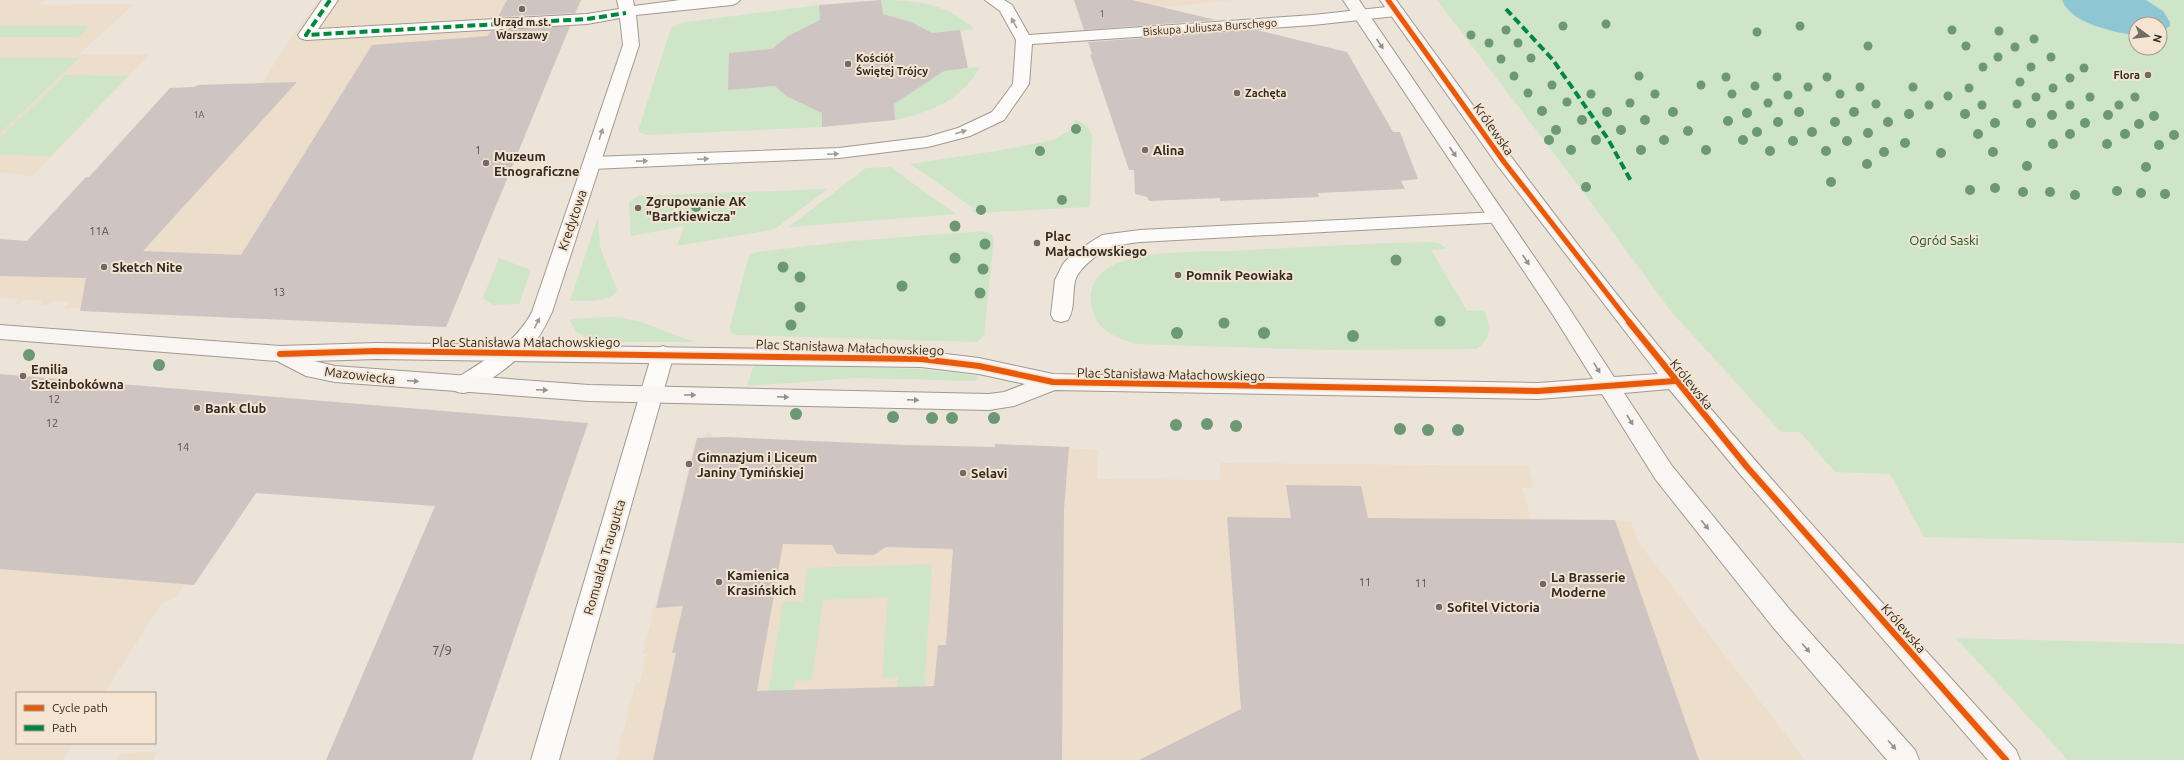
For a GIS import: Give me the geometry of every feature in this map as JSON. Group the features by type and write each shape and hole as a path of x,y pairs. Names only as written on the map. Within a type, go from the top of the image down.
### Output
{"street":[{"path":"330,0 306,35 587,19 625,7 732,0"},
{"path":"592,162 839,153 928,142 956,134 998,116 1021,84 1024,40 1006,8 993,0"},
{"name":"Biskupa Juliusza Burschego","path":"1024,40 1305,21 1356,8 1392,6"},
{"name":"Królewska","path":"1392,6 1504,162 1675,381 1747,467 2006,760"},
{"name":"Kredytowa","path":"463,385 513,353 531,333 542,312 631,45 630,28 625,7"},
{"path":"1356,8 1498,218 1664,473 1781,618 1905,760"},
{"path":"1061,315 1065,280 1070,269 1079,259 1109,240 1140,236 1498,218"},
{"name":"Mazowiecka","path":"0,332 280,354 314,370 335,374 463,385 651,395"},
{"name":"Plac Stanisława Małachowskiego","path":"280,354 376,352 663,354 951,361 1053,382 1503,391 1609,387"},
{"name":"Romualda Traugutta","path":"544,760 663,354"},
{"path":"1609,387 1675,381"},
{"name":"Plac Stanisława Małachowskiego","path":"651,395 989,402 1006,400 1053,382"}],"shaded area":[{"path":"0,0 42,0 38,5 134,4 79,54 149,55 32,176 0,172"},
{"path":"318,0 583,0 567,34 446,327 80,311 80,307 64,309 69,302 53,300 45,306 40,306 42,301 25,299 19,304 15,303 18,299 0,298 0,270 51,216 207,181 278,57"},
{"path":"1074,0 1233,0 1125,11 1130,18 1079,23 1081,21"},
{"path":"0,375 315,400 175,598 162,603 105,692 16,692 16,744 72,744 62,760 0,760"},
{"path":"709,432 715,437 982,447 995,447 995,444 1098,450 1097,479 1221,480 1220,463 1528,466 1534,488 1522,488 1531,519 1631,521 1638,542 1805,760 616,760 636,683 640,683 647,654 643,654 680,507 682,507 679,506 695,442"},
{"path":"157,752 153,760 116,760 120,753"}],"green space":[{"path":"881,0 907,1 931,5 953,14 974,29 930,35 911,22 883,16"},
{"name":"Ogród Saski","path":"1437,0 2184,0 2184,543 1924,537 1890,474 1835,472 1800,432 1781,432 1670,310 1584,193"},
{"path":"819,5 820,21 788,36 728,90 775,86 797,100 822,107 822,127 646,135 638,131 671,28 680,23"},
{"path":"0,26 90,26 78,37 0,37"},
{"path":"0,58 79,58 0,133"},
{"path":"980,67 964,88 944,103 921,113 895,120 893,100 938,71"},
{"path":"65,75 128,76 51,156 0,155 0,138"},
{"path":"1075,119 1088,127 1092,136 1090,207 975,213 971,209 975,209 910,164 996,151 1054,140 1070,130"},
{"path":"890,167 956,214 789,227 866,168"},
{"path":"827,189 775,229 677,246 684,226 631,236 629,202 638,196"},
{"path":"598,217 600,247 617,290 613,294 603,299 570,301"},
{"path":"984,231 994,237 984,336 977,342 738,335 731,333 730,327 747,262 750,255 756,252 852,241"},
{"path":"1380,243 1439,243 1447,249 1431,250 1467,311 1484,310 1488,322 1489,332 1485,341 1476,349 1328,350 1137,344 1107,332 1098,323 1092,307 1091,290 1099,276 1114,265 1123,261 1147,255"},
{"path":"499,258 528,269 530,273 519,304 494,305 483,298"},
{"path":"608,317 642,323 698,342 612,342 589,339 576,332 569,319"},
{"path":"754,364 919,369 977,375 979,378 975,381 856,378 747,386"},
{"path":"932,564 924,694 897,695 898,677 882,678 888,597 823,600 812,680 795,681 792,697 767,699 783,602 802,602 808,568"},
{"path":"1956,638 2184,644 2184,760 2068,760"}],"water":[{"path":"2062,0 2146,0 2163,11 2166,16 2128,16 2128,34 2105,29 2083,21 2067,8"},
{"path":"2168,19 2170,22 2170,26 2168,27"}],"building":[{"name":"Urząd m.st. Warszawy","path":"507,0 581,0 575,13 498,17"},
{"name":"Kościół Świętej Trójcy","path":"881,0 883,14 911,22 932,33 960,30 968,68 944,71 894,104 895,120 822,127 822,113 786,96 775,86 728,90 729,53 772,49 788,36 820,20 819,5"},
{"path":"1074,0 1132,0 1216,20 1084,30"},
{"path":"570,26 446,327 80,311 86,278 0,276 0,239 27,241 86,177 89,177 170,88 194,87 198,85 297,82 143,251 241,255 372,45 488,36 491,31"},
{"name":"Zachęta","path":"1257,30 1347,52 1393,132 1400,132 1418,179 1401,181 1405,189 1318,193 1319,197 1220,201 1220,198 1149,201 1147,197 1135,194 1134,170 1129,170 1090,54 1092,54 1088,42"},
{"path":"0,374 588,423 472,760 326,760 435,506 256,493 194,585 0,569"},
{"name":"Kamienica Krasińskich","path":"726,437 903,445 995,447 995,444 1069,447 1064,509 1062,760 653,760 676,653 672,653 683,606 656,608 697,438","holes":["783,544 832,545 837,554 874,555 886,547 953,549 946,645 938,645 934,686 757,691"]},
{"name":"Sofitel Victoria","path":"1286,485 1361,486 1368,518 1615,520 1699,760 1139,760 1241,709 1227,517 1291,518"}],"marked path":[{"path":"330,0 306,35 587,19 626,13"},
{"path":"1506,9 1553,60 1608,139 1631,181"}],"cycle path":[{"path":"1388,0 1504,162 1675,381 1747,467 2006,760"},
{"path":"280,354 376,351 663,354 921,359 979,366 1053,382 1216,386 1538,391 1675,381"}],"place":[{"name":"Urząd m.st. Warszawy","path":"522,9"},
{"name":"Kościół Świętej Trójcy","path":"848,64"},
{"name":"Flora","path":"2148,75"},
{"name":"Zachęta","path":"1237,93"},
{"name":"Alina","path":"1145,150"},
{"name":"Muzeum Etnograficzne","path":"486,163"},
{"name":"Zgrupowanie AK \"Bartkiewicza\"","path":"638,208"},
{"name":"Plac Małachowskiego","path":"1037,243"},
{"name":"Sketch Nite","path":"104,267"},
{"name":"Pomnik Peowiaka","path":"1178,275"},
{"name":"Emilia Szteinbokówna","path":"23,376"},
{"name":"Bank Club","path":"197,408"},
{"name":"Gimnazjum i Liceum Janiny Tymińskiej","path":"689,464"},
{"name":"Selavi","path":"963,473"},
{"name":"Kamienica Krasińskich","path":"719,582"},
{"name":"La Brasserie Moderne","path":"1543,584"},
{"name":"Sofitel Victoria","path":"1439,607"}]}
